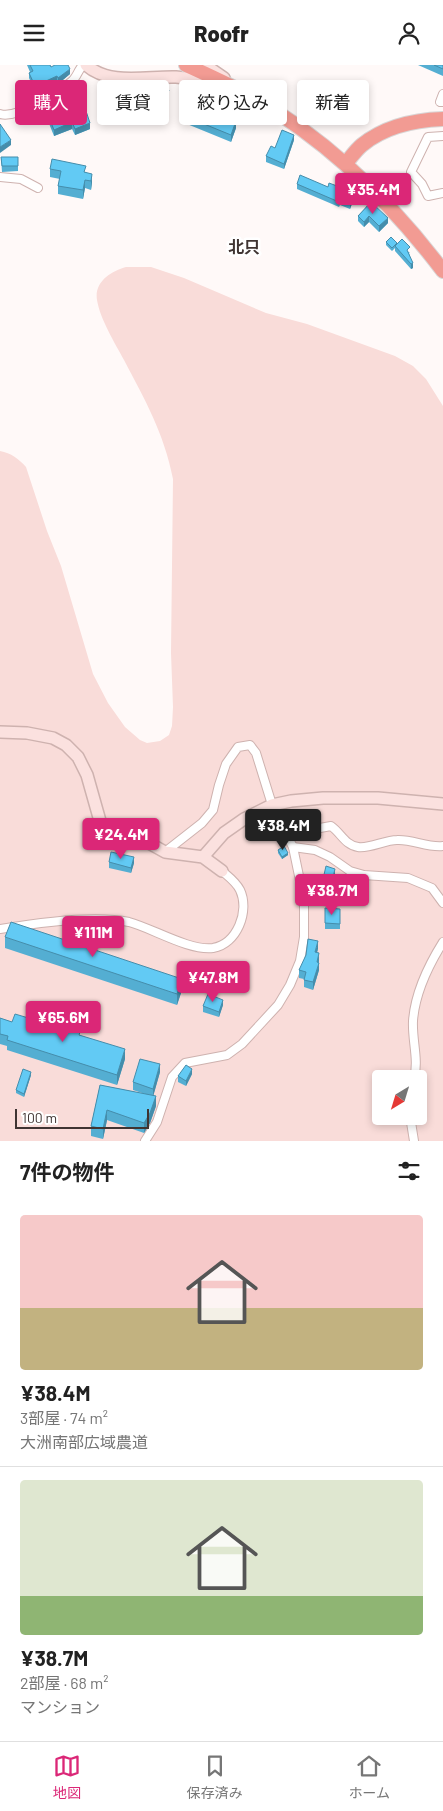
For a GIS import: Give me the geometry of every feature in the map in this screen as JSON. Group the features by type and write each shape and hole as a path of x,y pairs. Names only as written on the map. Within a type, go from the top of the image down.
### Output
{"highway":[{"path":"186,65 217,80"},
{"path":"346,163 361,145 400,125 443,119"},
{"path":"287,120 346,163 415,234 443,271"}],"street":[{"path":"0,114 14,114 53,95 72,81 84,65 101,75 114,77 176,77 200,80"},
{"path":"205,65 225,80"},
{"path":"443,94 440,102 443,102"},
{"path":"443,136 428,137 412,172 422,184 428,196 443,193"},
{"path":"0,177 21,179 38,188"},
{"path":"0,732 27,733 53,738 66,745 78,757 87,775 100,821 107,829 114,833 138,837 165,852 203,857 234,881 244,905 242,919 236,932 225,943 212,948 194,945 131,923 112,919 30,924 0,929"},
{"path":"145,1141 157,1122 172,1077 185,1063 227,1055 278,1005 290,985 300,961 304,937 304,900 296,869 293,847 278,824 256,753 250,745 238,747 226,763 213,810 202,823 165,852"},
{"path":"203,857 224,833 244,819 272,805 323,797 378,798 443,804"},
{"path":"285,832 298,834 331,826 338,831 346,842 359,848 395,840 414,841 438,847 443,846"},
{"path":"293,847 315,850 330,857 350,871 364,875 408,878 432,888 443,903"},
{"path":"416,1070 413,1021 420,985 428,966 443,942"},
{"path":"411,1125 414,1141"}],"shaded area":[{"path":"126,267 151,267 184,278 266,313 307,324 395,356 413,366 426,379 443,406 443,1141 0,1141 0,451 8,453 21,461 26,467 47,531 61,566 93,674 108,703 125,727 140,740 147,743 160,741 169,735 172,726 173,479 165,447 153,417 101,315 97,300 98,288 109,274"}],"building":[{"path":"30,65 50,65 51,67 55,65 68,65 70,69 58,78 57,76 48,80 32,80 29,73 33,71"},
{"path":"434,65 443,65 443,69"},
{"path":"0,124 11,140 0,147"},
{"path":"52,125 65,125 54,130"},
{"path":"73,125 85,125 75,129"},
{"path":"207,125 235,125 231,135"},
{"path":"282,130 294,135 284,164 266,156 271,146 275,148"},
{"path":"1,157 18,157 18,166 2,166"},
{"path":"52,159 86,166 84,172 92,174 91,181 85,180 83,190 58,186 61,171 50,169"},
{"path":"300,175 328,187 329,183 345,189 343,192 353,196 350,204 340,199 339,202 297,184"},
{"path":"371,202 388,218 379,226 369,216 364,222 358,216"},
{"path":"391,237 397,243 392,248 386,242"},
{"path":"402,239 410,247 407,250 413,263 411,264 395,246"},
{"path":"284,846 288,853 282,857 278,850"},
{"path":"111,852 134,857 131,868 109,862"},
{"path":"326,866 335,869 332,881 323,879"},
{"path":"325,908 340,909 340,924 325,923"},
{"path":"11,922 182,979 177,994 5,937"},
{"path":"308,939 318,941 315,952 319,953 317,962 319,963 313,982 304,980 306,972 299,970 306,955"},
{"path":"208,994 223,1000 219,1012 203,1006"},
{"path":"15,1014 80,1032 79,1035 125,1049 117,1075 7,1040 8,1036 0,1034 0,1018 12,1022"},
{"path":"140,1059 160,1064 153,1089 133,1082"},
{"path":"186,1065 192,1069 186,1081 178,1076"},
{"path":"23,1069 31,1072 24,1094 16,1090"},
{"path":"100,1085 156,1096 144,1123 107,1110 103,1129 91,1126"}],"district":[{"name":"北只","path":"244,246"}]}
